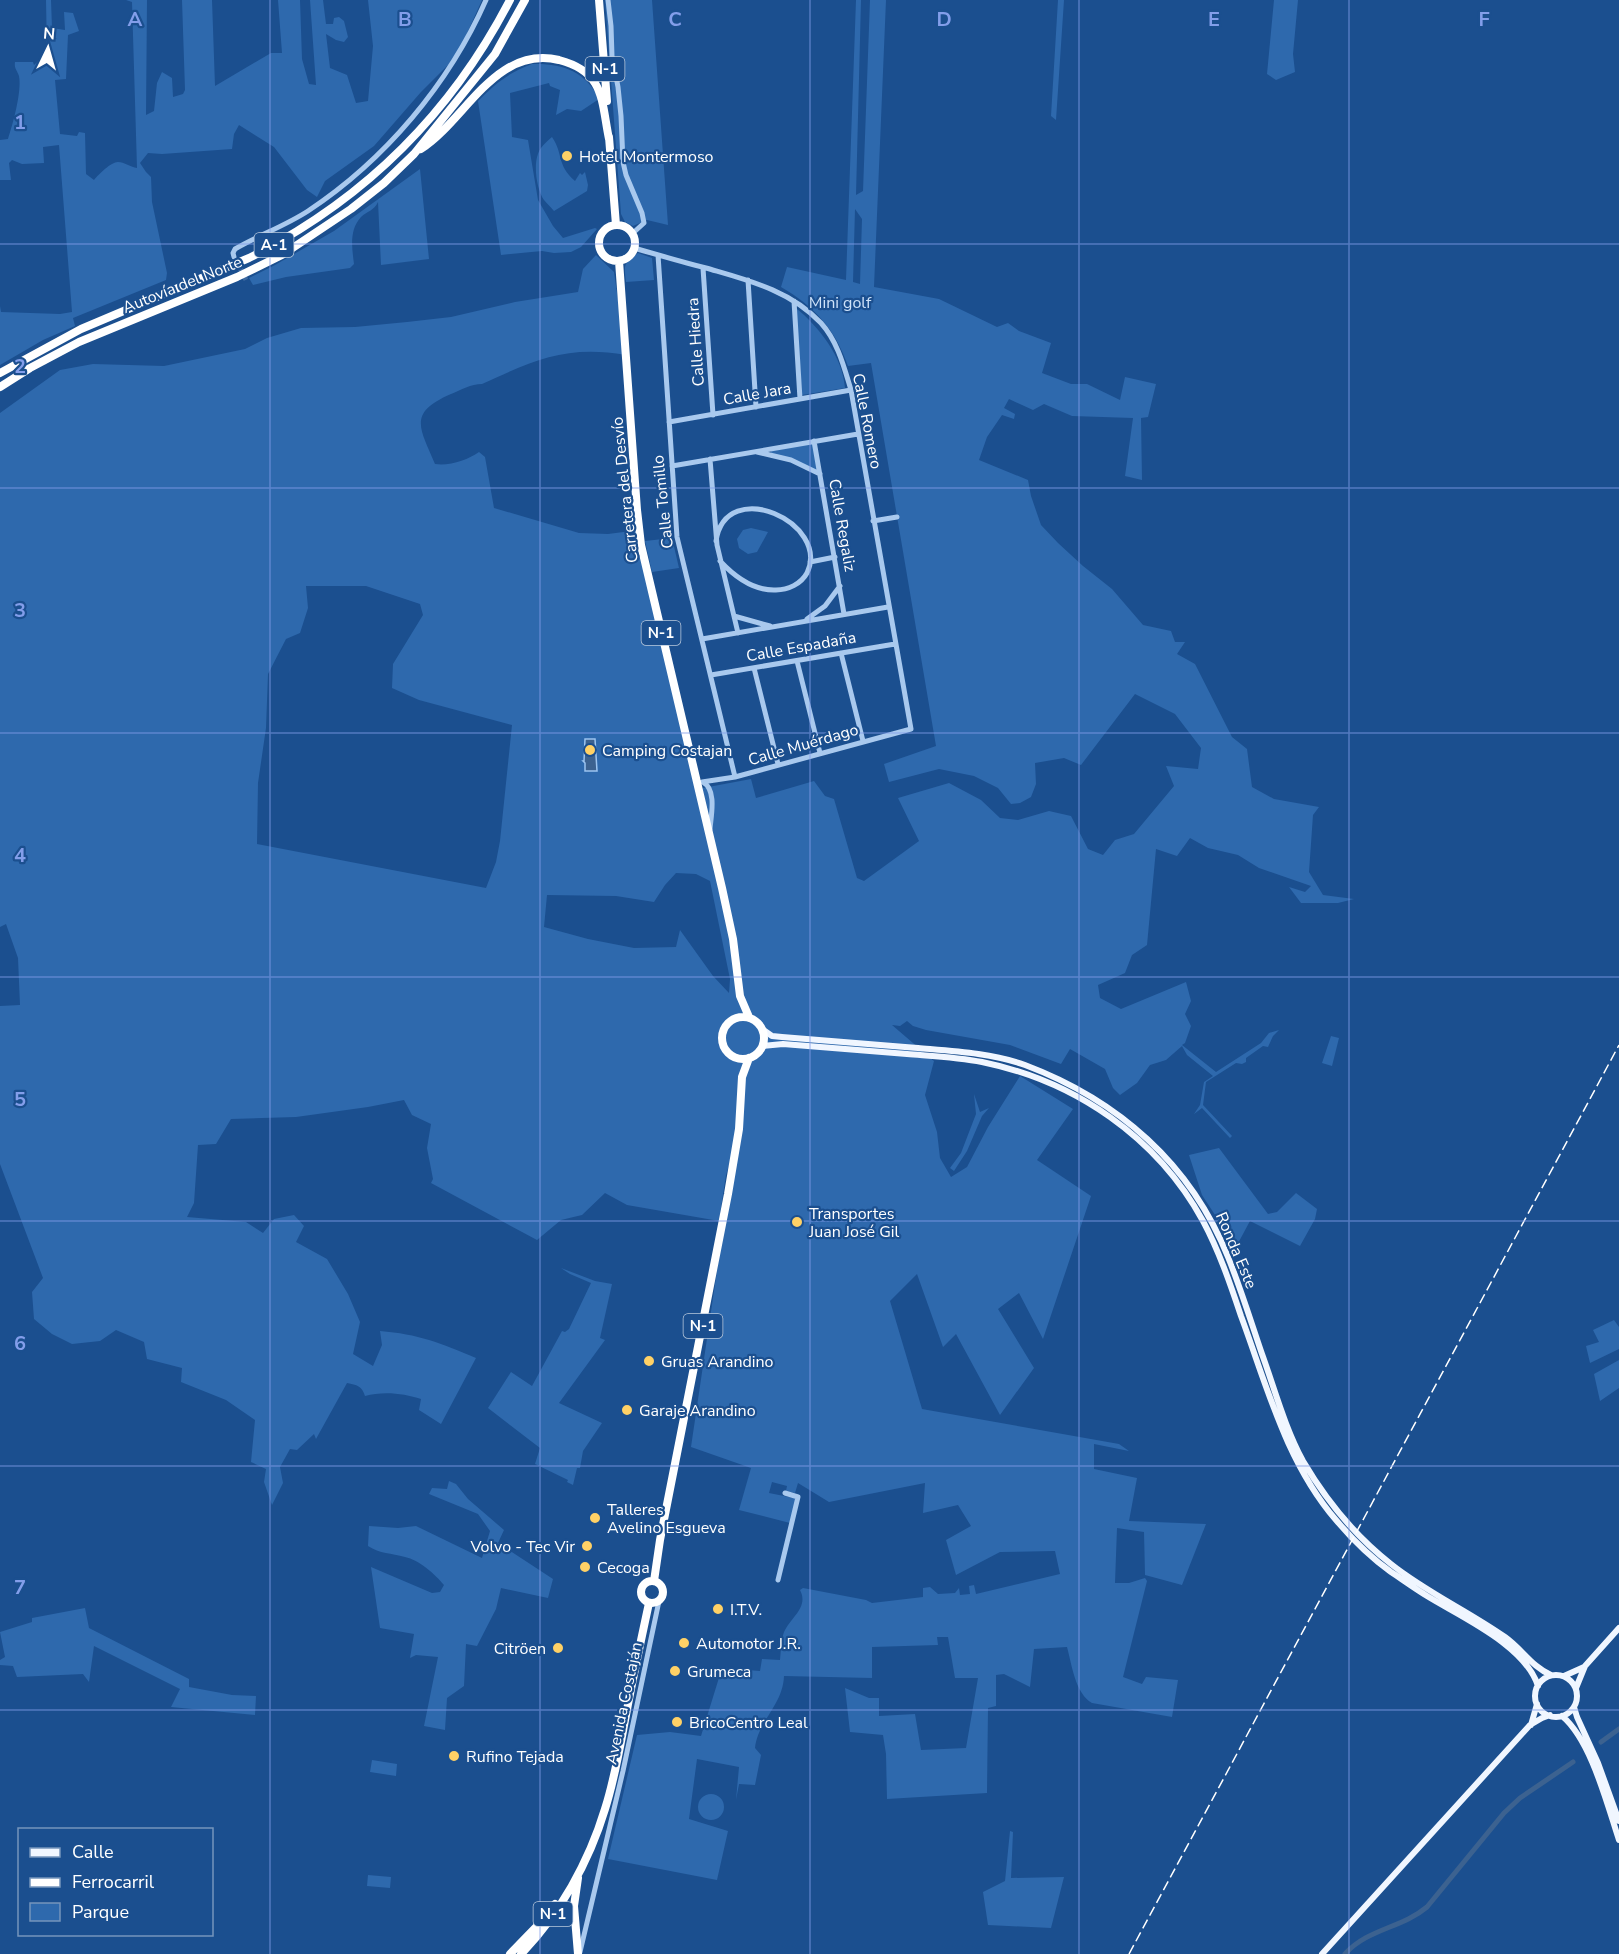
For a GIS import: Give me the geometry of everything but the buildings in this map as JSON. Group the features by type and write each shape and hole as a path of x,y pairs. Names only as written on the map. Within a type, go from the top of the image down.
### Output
{"highway":[{"name":"Autovía del Norte","path":"0,373 81,329 249,258 308,225 369,180 401,151 442,107 490,38 508,0"},
{"name":"Autovía del Norte","path":"0,387 79,342 237,277 282,255 351,210 392,176 414,153 495,54 525,0"},
{"name":"N-1","path":"599,0 616,225"},
{"path":"414,153 432,142 469,102 505,70 518,62 539,58 567,63 596,82 602,96 609,139"},
{"path":"616,225 626,226 633,233 636,244 629,256 619,261 608,259 603,254 599,241 605,228 616,225"},
{"name":"Carretera del Desvío","path":"619,261 641,544 699,782 733,939 740,996 749,1017"},
{"name":"Carretera del Desvío","path":"734,1018 740,996"},
{"path":"734,1018 749,1017"},
{"name":"N-1","path":"749,1017 756,1021 762,1029"},
{"name":"N-1","path":"734,1018 725,1026 721,1037 725,1049 734,1057 742,1077"},
{"path":"762,1029 764,1035 762,1046"},
{"name":"N-1","path":"654,1581 736,1149 742,1077 749,1058 762,1046"},
{"path":"734,1057 749,1058"},
{"path":"654,1581 660,1584 663,1594 658,1601 649,1603 642,1598 641,1589 645,1583 654,1581"},
{"name":"Avenida Costaján","path":"581,1868 606,1806 649,1603"},
{"path":"579,1954 574,1906 581,1868"},
{"name":"N-1","path":"510,1954 540,1923 573,1875 581,1868"},
{"name":"N-1","path":"521,1954 554,1914 581,1868"}],"main road":[{"name":"Ronda Este","path":"762,1029 772,1036 952,1051 1022,1064 1092,1096 1127,1121 1178,1171 1207,1213 1227,1256 1294,1442 1314,1479 1338,1512 1391,1564 1509,1640 1540,1670 1551,1675"},
{"name":"Ronda Este","path":"762,1046 783,1044 980,1061 1021,1071 1056,1085 1092,1103 1124,1127 1173,1176 1206,1226 1221,1259 1288,1444 1321,1501 1358,1544 1388,1570 1477,1626 1514,1653 1533,1675 1538,1686"},
{"path":"1576,1688 1585,1666 1619,1628"},
{"path":"1564,1676 1576,1688 1578,1696 1574,1707 1562,1716 1544,1713 1537,1704 1535,1696 1541,1681 1551,1675 1564,1676 1585,1666"},
{"path":"1530,1725 1537,1704"},
{"path":"1574,1707 1607,1785 1619,1821"},
{"path":"1322,1954 1530,1725 1550,1715"},
{"path":"1562,1716 1574,1728 1584,1746 1601,1786 1619,1840"}],"street":[{"path":"234,257 235,249 307,211 358,172 379,152 424,104 468,38 486,0"},
{"path":"609,0 612,56 621,116 623,162 644,223 633,233"},
{"name":"Calle Romero","path":"634,248 773,289 794,301 821,324 842,358 850,390 911,729"},
{"name":"Calle Tomillo","path":"658,255 677,537 735,777"},
{"name":"Calle Hiedra","path":"703,268 713,414"},
{"path":"748,280 756,407"},
{"path":"794,301 800,399"},
{"name":"Calle Jara","path":"669,422 850,390"},
{"path":"672,466 858,434"},
{"name":"Calle Regaliz","path":"814,441 844,614"},
{"path":"752,452 792,460 820,474"},
{"path":"710,459 716,542 738,633"},
{"path":"716,542 719,527 733,513 745,509 763,510 782,517 798,529 807,543 810,562 800,582 787,588 771,590 758,588 742,580 720,561"},
{"path":"873,520 897,517"},
{"path":"810,562 835,558"},
{"path":"800,622 825,606 840,586"},
{"path":"702,639 888,607"},
{"path":"734,616 776,627"},
{"name":"Calle Espadaña","path":"711,675 895,644"},
{"path":"841,653 863,741"},
{"path":"797,661 820,753"},
{"path":"754,668 778,765"},
{"name":"Calle Muérdago","path":"699,782 735,777 911,729"},
{"path":"778,1580 798,1497 785,1493"},
{"name":"Avenida Costaján","path":"579,1954 614,1811 658,1601"}],"green space":[{"path":"46,0 51,0 52,28 65,30 64,12 73,13 79,31 68,35 66,79 55,80 60,134 77,136 79,132 85,133 86,174 94,180 105,169 118,162 137,168 132,2 126,0 147,0 146,115 154,111 157,83 162,72 172,78 173,97 183,94 185,90 182,0 212,0 215,86 271,53 282,53 278,0 300,0 302,59 309,84 316,85 310,0 323,0 326,24 333,24 334,18 339,17 344,21 348,37 344,42 326,34 330,68 347,75 356,103 368,101 373,46 368,0 482,0 457,56 421,92 374,146 325,181 317,197 307,190 274,147 239,125 234,134 232,149 148,153 140,163 151,177 152,202 167,273 166,280 73,318 75,326 43,340 0,365 0,306 1,312 60,314 72,312 59,145 43,147 44,163 22,164 12,160 9,163 11,180 0,180 0,140 8,139 19,90 20,82 15,62 33,62 34,65 47,53"},
{"path":"605,0 652,0 668,225 647,220 633,226 625,222 621,214"},
{"name":"Mini golf","path":"856,0 861,0 856,195 863,191 870,0 886,0 874,287 939,299 997,327 1008,323 1019,331 1051,343 1042,373 1071,384 1087,384 1120,400 1125,377 1156,384 1148,417 1141,418 1142,480 1125,476 1133,418 1072,416 1044,404 1033,410 1009,399 1004,408 1015,414 1014,419 1002,415 987,437 979,460 1028,480 1041,525 1058,543 1112,589 1143,625 1171,631 1175,642 1185,642 1177,654 1195,664 1232,737 1247,749 1252,787 1274,799 1319,807 1313,815 1309,872 1323,895 1354,899 1338,903 1301,903 1289,887 1305,892 1311,886 1259,868 1238,855 1208,848 1190,838 1177,856 1156,849 1147,945 1132,955 1125,973 1098,985 1100,998 1121,1009 1186,982 1191,1001 1185,1014 1191,1026 1185,1043 1182,1045 1216,1072 1261,1043 1269,1033 1279,1030 1268,1047 1263,1046 1246,1058 1246,1062 1236,1063 1206,1082 1203,1105 1232,1136 1230,1138 1202,1108 1194,1114 1200,1105 1204,1082 1213,1076 1187,1055 1182,1046 1166,1060 1150,1065 1137,1083 1120,1095 1113,1088 1105,1069 1070,1049 1061,1064 1010,1045 926,1030 913,1026 907,1021 900,1026 892,1025 934,1061 925,1095 937,1132 940,1158 951,1177 967,1167 988,1127 1020,1076 1073,1109 1037,1160 1091,1196 1043,1339 1019,1293 998,1309 1034,1368 1000,1415 956,1334 943,1347 917,1274 890,1301 922,1409 1119,1444 1129,1451 1094,1444 1094,1469 1137,1478 1129,1521 1206,1524 1182,1585 1145,1575 1144,1532 1117,1528 1115,1583 1129,1583 1145,1578 1147,1581 1123,1677 1142,1684 1146,1677 1178,1680 1172,1717 1092,1703 1078,1686 1067,1647 1034,1649 1030,1687 1004,1674 996,1675 996,1706 988,1708 987,1793 887,1799 886,1754 883,1735 850,1732 845,1688 869,1698 879,1698 879,1716 915,1714 921,1750 966,1748 978,1678 955,1678 948,1637 937,1637 938,1645 872,1647 872,1678 784,1676 779,1696 757,1738 755,1748 761,1755 755,1785 739,1784 736,1800 739,1767 697,1759 689,1819 728,1831 717,1880 608,1859 637,1735 670,1732 701,1736 722,1668 760,1671 762,1659 780,1660 784,1632 801,1607 800,1590 803,1588 872,1603 923,1597 923,1588 930,1587 938,1594 955,1593 959,1588 960,1595 970,1594 969,1586 974,1585 976,1594 1060,1574 1055,1551 1000,1552 956,1575 946,1540 971,1526 958,1505 923,1513 925,1483 829,1502 798,1483 795,1493 786,1491 787,1486 772,1482 769,1493 796,1500 790,1523 739,1510 751,1468 691,1447 736,1142 726,1175 719,1221 627,1205 605,1193 582,1215 561,1220 537,1240 431,1183 433,1179 427,1148 431,1124 412,1115 404,1100 296,1117 231,1119 216,1144 198,1145 194,1203 187,1217 246,1222 263,1233 274,1219 294,1215 304,1226 296,1242 327,1259 348,1294 360,1322 353,1354 373,1366 382,1345 380,1331 429,1340 476,1358 441,1424 419,1410 421,1399 393,1393 365,1396 359,1386 347,1383 316,1439 314,1434 297,1450 290,1449 280,1467 283,1483 272,1505 264,1482 266,1469 251,1462 255,1420 226,1400 181,1382 182,1368 147,1359 144,1342 116,1330 100,1341 72,1344 52,1334 34,1319 32,1292 43,1278 0,1164 0,1006 20,1005 18,958 6,924 0,927 0,413 60,370 93,364 164,366 245,349 267,338 301,328 355,327 451,317 515,302 578,292 583,269 596,255 614,272 626,355 605,352 568,353 518,368 437,401 423,415 422,431 435,464 458,462 479,452 485,457 494,508 579,533 608,534 639,530 698,793 703,788 751,779 756,798 814,781 825,796 834,799 857,878 864,881 919,841 898,798 949,783 981,800 1000,818 1018,820 1049,811 1071,816 1088,849 1103,855 1115,840 1134,834 1174,786 1166,766 1198,769 1201,748 1175,714 1135,694 1081,765 1064,758 1035,763 1036,784 1031,797 1020,803 1011,804 998,788 974,776 939,769 889,782 884,764 936,746 871,363 848,366 837,341 822,320 814,311 781,287 787,267 846,280","holes":["855,209 862,219 860,284 853,282","306,586 366,586 420,604 423,615 393,664 392,688 419,700 512,725 500,841 496,862 486,888 257,844 258,783 266,728 268,674 286,639 300,633 308,608","676,873 696,874 710,881 730,979 729,993 713,976 680,930 676,947 634,948 544,927 547,895 616,896 654,902"]},
{"path":"1058,0 1064,0 1056,120 1051,116"},
{"path":"1274,0 1298,0 1293,54 1295,72 1276,80 1267,74"},
{"path":"532,64 563,67 580,75 594,89 599,99 581,111 567,109 556,115 560,90 550,86 549,83 510,93 512,137 528,140 538,200 553,226 563,238 597,229 581,247 571,252 542,251 501,255 478,101 503,79"},
{"path":"552,137 569,175 575,181 580,173 582,175 585,172 588,185 587,191 554,211 541,195 536,167 538,153"},
{"path":"420,169 429,259 381,265 378,202 357,222 352,239 354,264 350,268 286,277 253,285 249,278 334,231"},
{"path":"638,253 652,258 654,280 626,282 626,265"},
{"path":"796,308 821,333 835,354 845,388 802,395"},
{"path":"813,443 816,470 771,453 771,451"},
{"path":"751,528 768,532 757,552 748,554 739,548 737,539 743,530"},
{"path":"672,538 679,568 652,572 645,541"},
{"path":"1331,1036 1339,1038 1332,1066 1322,1063"},
{"path":"974,1094 980,1112 989,1108 982,1116 967,1151 954,1171 950,1168 961,1153 976,1114"},
{"path":"1219,1148 1268,1214 1277,1212 1296,1193 1317,1209 1315,1219 1300,1246 1250,1221 1236,1247 1202,1195 1189,1155"},
{"path":"561,1268 595,1281 612,1284 600,1338 605,1340 559,1403 602,1423 583,1451 580,1468 577,1468 573,1485 567,1482 568,1480 535,1464 540,1448 488,1408 511,1372 532,1386 562,1331 569,1329 591,1283"},
{"path":"1614,1320 1619,1327 1619,1349 1590,1363 1586,1346 1599,1342 1593,1330"},
{"path":"1619,1360 1619,1388 1600,1401 1594,1374"},
{"path":"449,1481 456,1484 468,1499 504,1530 498,1543 553,1579 548,1598 501,1588 496,1609 477,1646 466,1644 464,1686 447,1698 445,1730 424,1726 438,1657 416,1655 410,1658 414,1634 380,1628 371,1567 432,1593 440,1592 444,1585 416,1561 381,1552 368,1546 369,1526 398,1528 416,1526 482,1558 490,1531 478,1514 429,1494 432,1488 447,1489"},
{"path":"85,1608 89,1628 189,1679 189,1687 232,1695 256,1696 255,1715 171,1707 180,1689 94,1646 89,1682 83,1674 17,1677 13,1666 0,1665 0,1660 5,1657 0,1632 32,1622 32,1618"},
{"path":"372,1760 397,1764 396,1776 370,1772"},
{"path":"711,1794 720,1798 724,1807 720,1816 711,1820 702,1816 698,1807 702,1798"},
{"path":"1010,1831 1013,1832 1011,1878 1064,1877 1051,1928 988,1925 983,1892 1005,1881"},
{"path":"368,1875 391,1877 390,1888 367,1886"}],"shaded area":[{"name":"Camping Costajan","path":"585,739 595,739 597,771 585,771 583,761"}],"waterway":[{"path":"1601,1742 1619,1729"},
{"path":"1345,1954 1364,1939 1407,1920 1427,1907 1504,1813 1520,1798 1573,1762"}],"tunnel":[{"path":"237,262 247,282"}],"railway":[{"path":"1129,1954 1619,1045"}],"place":[{"name":"Hotel Montermoso","path":"567,156"},
{"name":"Camping Costajan","path":"590,750"},
{"name":"Transportes Juan José Gil","path":"797,1222"},
{"name":"Gruas Arandino","path":"649,1361"},
{"name":"Garaje Arandino","path":"627,1410"},
{"name":"Talleres Avelino Esgueva","path":"595,1518"},
{"name":"Volvo - Tec Vir","path":"587,1546"},
{"name":"Cecoga","path":"585,1567"},
{"name":"I.T.V.","path":"718,1609"},
{"name":"Automotor J.R.","path":"684,1643"},
{"name":"Citröen","path":"558,1648"},
{"name":"Grumeca","path":"675,1671"},
{"name":"BricoCentro Leal","path":"677,1722"},
{"name":"Rufino Tejada","path":"454,1756"}]}
